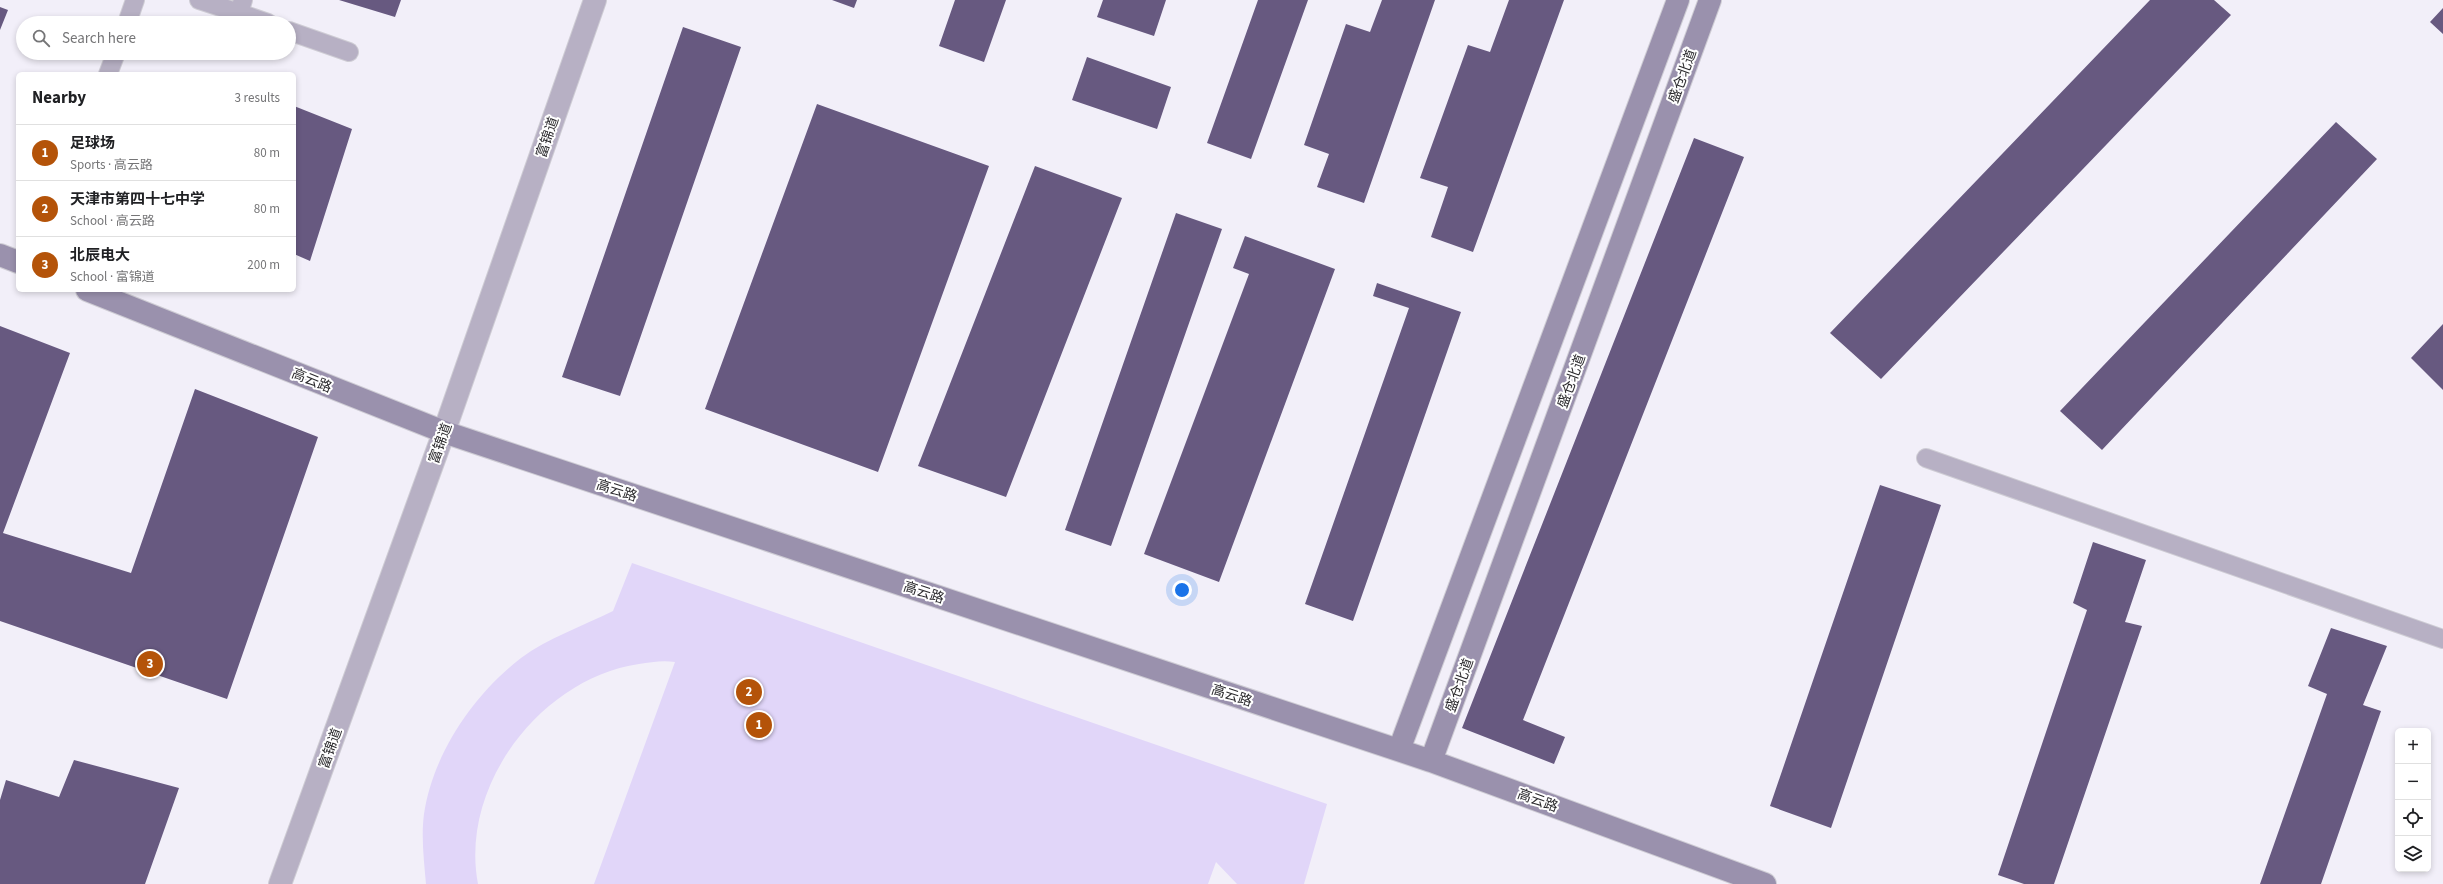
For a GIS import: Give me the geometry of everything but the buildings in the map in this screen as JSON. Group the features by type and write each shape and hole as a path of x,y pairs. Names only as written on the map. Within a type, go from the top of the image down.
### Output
{"street":[{"name":"富锦道","path":"280,884 444,432 595,0"},
{"path":"1399,750 1678,0"},
{"name":"盛仓北道","path":"1431,761 1710,0"},
{"path":"0,255 16,261"},
{"name":"高云路","path":"92,292 444,432 1399,750 1765,884"}],"lane":[{"path":"129,16 135,0"},
{"path":"199,0 241,6 257,16"},
{"path":"296,33 349,52"},
{"path":"109,72 113,60"},
{"path":"1926,458 2443,639"}],"shaded area":[{"path":"632,563 1327,804 1304,884 1237,884 1216,862 1208,884 594,884 675,662 666,661 639,664 603,673 570,690 540,714 515,742 495,775 482,810 475,847 478,884 426,884 423,840 424,814 436,770 458,727 487,690 503,673 521,658 554,638 613,611"}],"place":[{"name":"北辰电大","path":"150,664"},
{"name":"天津市第四十七中学","path":"749,692"},
{"name":"足球场","path":"759,725"}]}
